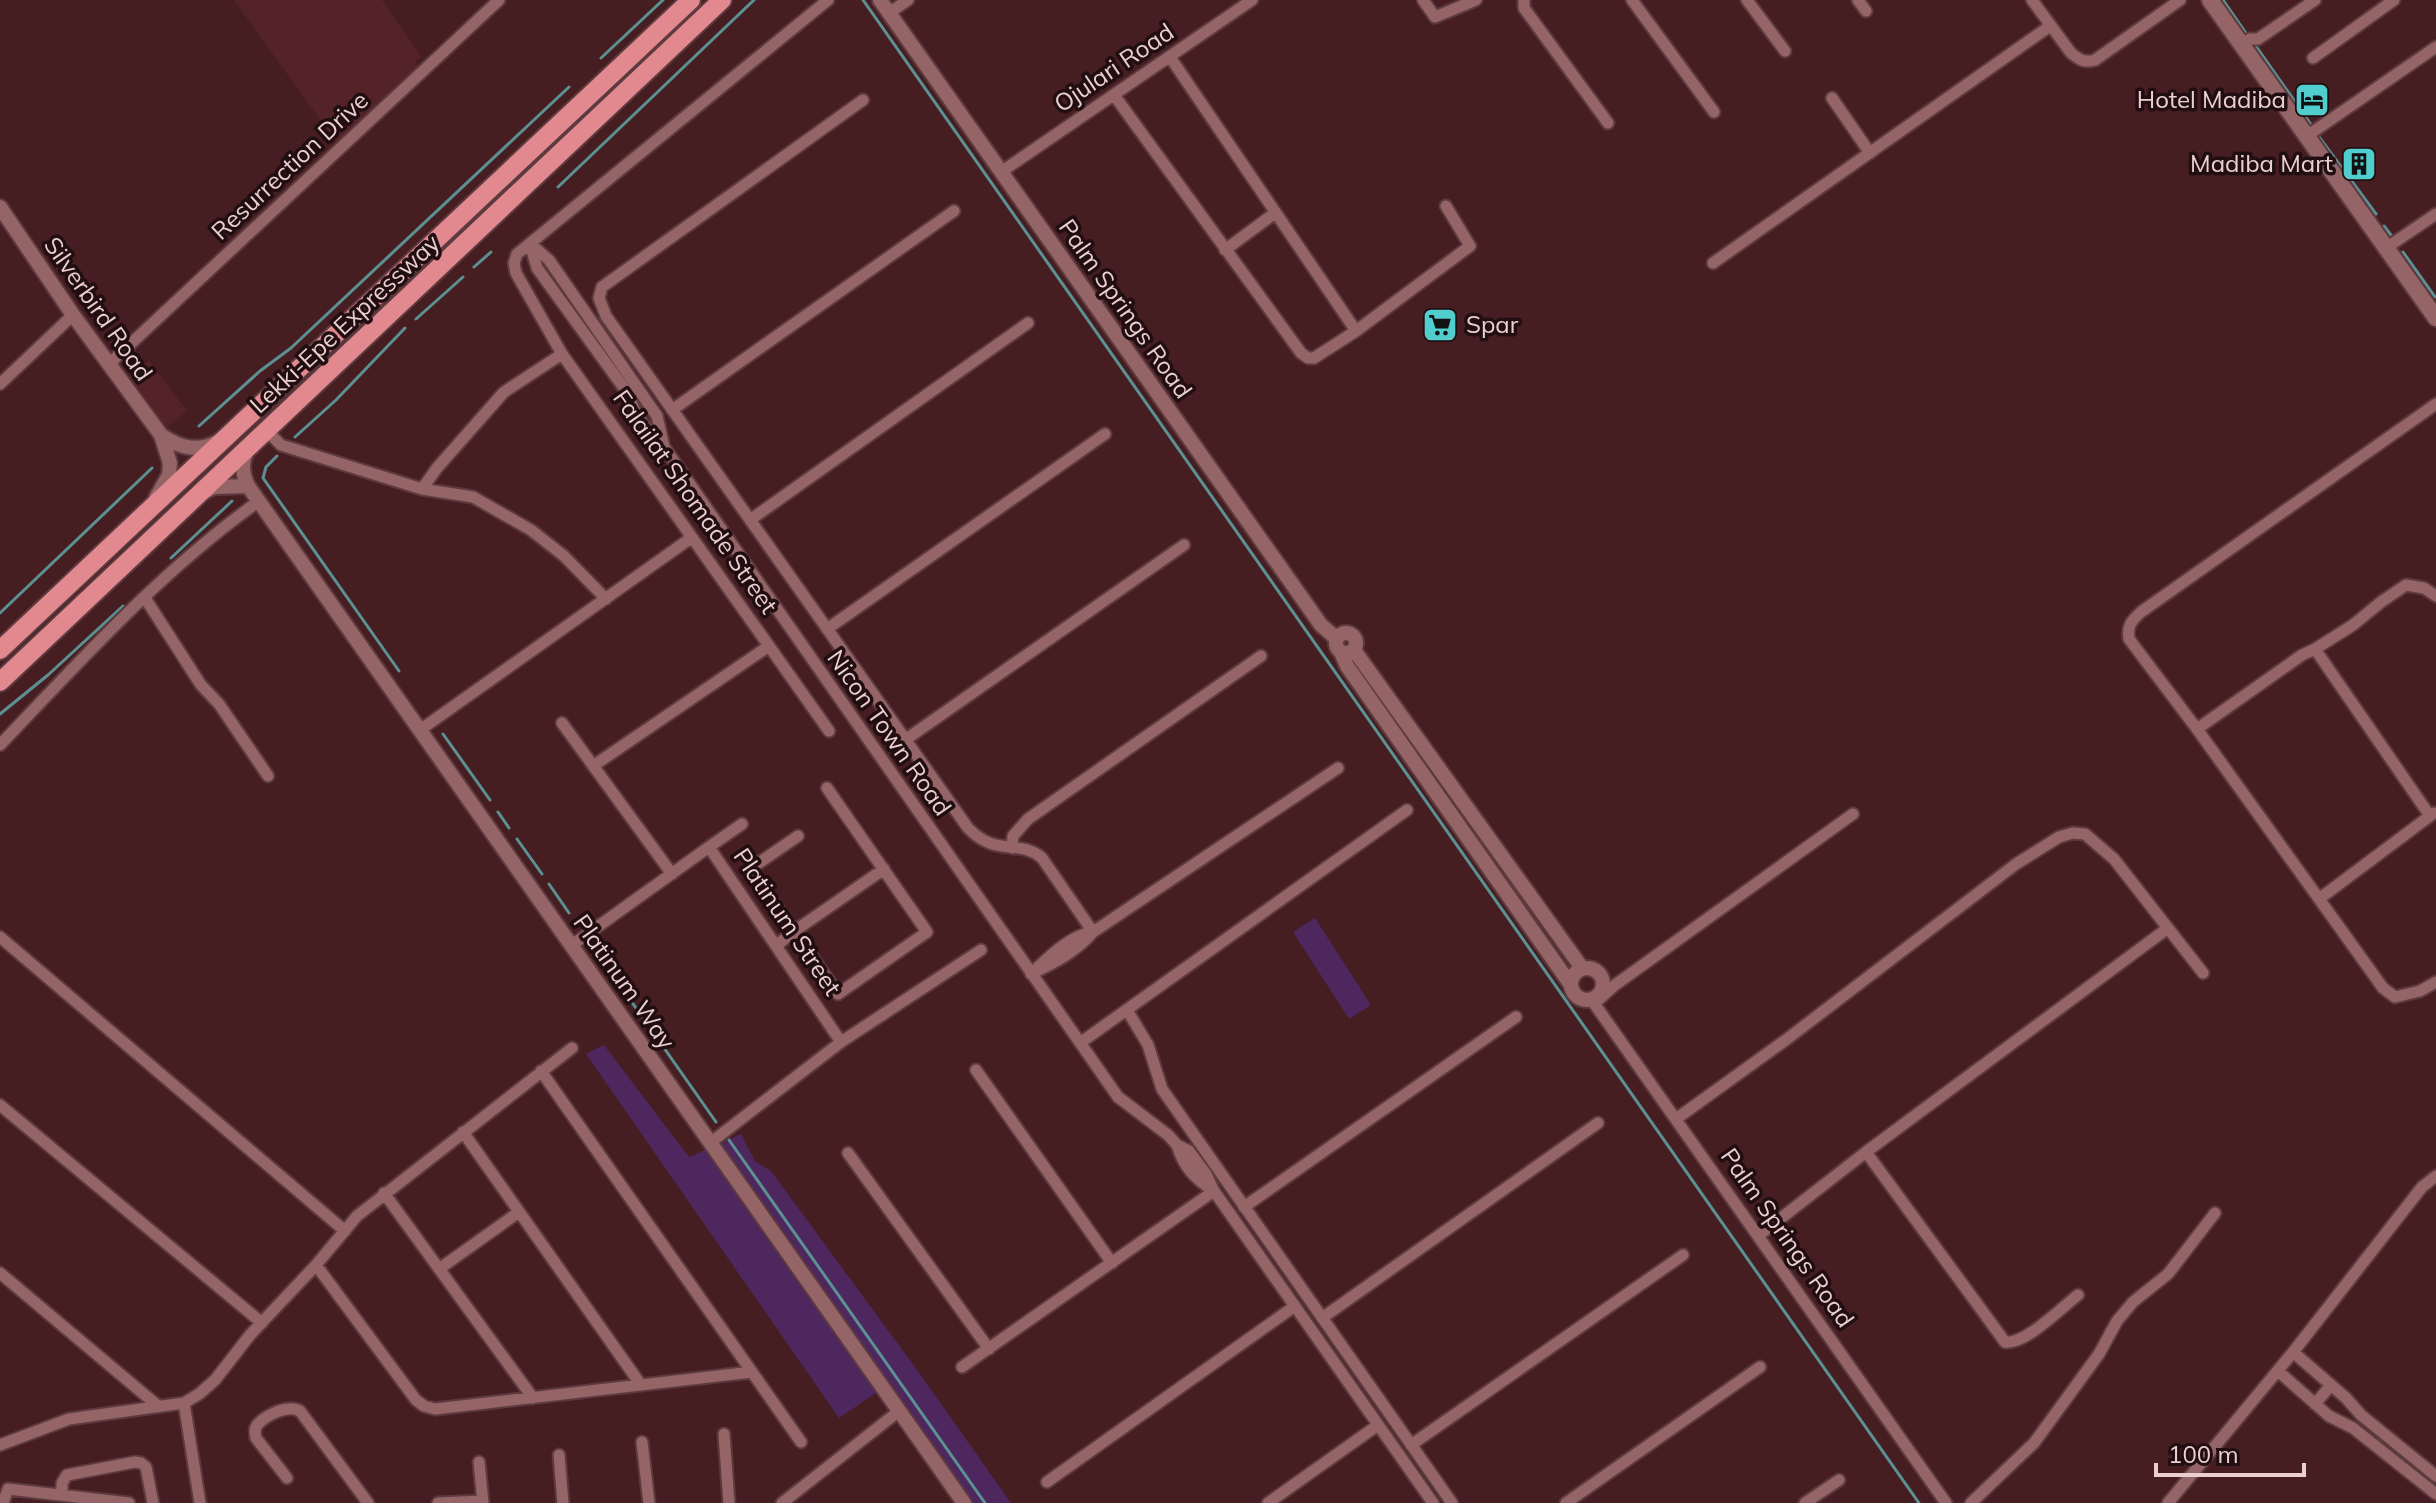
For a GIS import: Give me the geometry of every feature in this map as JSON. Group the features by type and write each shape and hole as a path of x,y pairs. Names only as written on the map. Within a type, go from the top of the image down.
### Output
{"highway":[{"name":"Lekki-Epe Expressway","path":"0,650 691,0"},
{"name":"Lekki-Epe Expressway","path":"0,682 722,0"}],"main road":[{"path":"2210,0 2435,313"}],"street":[{"name":"Resurrection Drive","path":"109,364 499,0"},
{"path":"530,244 828,0"},
{"name":"Palm Springs Road","path":"880,0 1321,625 1344,647"},
{"path":"889,13 908,0"},
{"name":"Ojulari Road","path":"1001,172 1252,0"},
{"path":"1423,0 1435,17 1476,0"},
{"path":"1524,0 1524,8 1608,123"},
{"path":"1632,0 1714,112"},
{"path":"1747,0 1785,51"},
{"path":"1858,0 1866,11"},
{"path":"2032,0 2071,53 2087,63 2180,0"},
{"path":"2242,45 2250,39 2258,39 2315,0"},
{"path":"2313,58 2394,0"},
{"path":"1713,263 2050,26"},
{"path":"2307,136 2436,47"},
{"path":"1170,57 1356,331"},
{"path":"1114,95 1225,250 1301,353 1308,358 1314,358 1356,331 1470,246 1446,206"},
{"path":"1832,98 1870,153"},
{"path":"863,100 602,287 599,298 606,316 968,828 981,841 1000,848 1035,851 1093,932"},
{"name":"Silverbird Road","path":"0,207 73,315 161,435"},
{"path":"672,410 954,211"},
{"path":"1225,250 1275,213"},
{"path":"2386,248 2436,214"},
{"name":"Falailat Shomade Street","path":"530,244 517,254 514,263 516,273 562,354 769,646 593,766"},
{"name":"Nicon Town Road","path":"530,244 537,268 634,392 657,416 664,447"},
{"path":"0,384 73,315"},
{"path":"750,520 1028,323"},
{"path":"422,489 504,392 562,354"},
{"name":"Nicon Town Road","path":"634,392 632,407 664,447 1118,1097 1177,1145 1189,1151 1433,1503"},
{"path":"2436,404 2188,578 2132,620 2128,629 2129,639 2383,988 2395,997 2420,991 2436,982"},
{"path":"644,424 657,416"},
{"path":"267,431 281,445 422,489 473,497 531,530 564,556 606,599"},
{"path":"827,629 1105,434"},
{"path":"161,435 191,449 208,447 230,435"},
{"path":"141,517 169,475 170,463 161,435"},
{"path":"199,495 214,487 248,486 243,468 248,449"},
{"name":"Platinum Way","path":"248,486 964,1503"},
{"path":"0,745 145,598 216,534 259,501"},
{"path":"420,730 691,538"},
{"path":"905,740 1184,545"},
{"path":"2197,729 2302,655 2353,625 2406,585 2424,588 2436,596"},
{"path":"145,598 201,685 219,704 268,776"},
{"path":"769,646 829,731"},
{"path":"1344,647 1582,968"},
{"path":"1344,647 1347,666 1573,991 1581,998 1593,1001"},
{"path":"2315,649 2433,814 2319,899"},
{"path":"1012,848 1013,836 1028,819 1261,656"},
{"path":"562,723 672,874"},
{"path":"1031,974 1080,935 1093,932 1338,768"},
{"path":"798,836 753,867 754,874 838,994 927,932 827,788"},
{"path":"1080,1043 1407,810"},
{"path":"1593,1001 1853,814"},
{"path":"709,847 742,824"},
{"path":"1676,1119 1787,1039 2016,864 2059,837 2073,833 2085,834 2114,859 2203,973"},
{"name":"Platinum Street","path":"572,945 709,847 841,1042"},
{"path":"777,945 884,869"},
{"path":"1758,1236 2168,928"},
{"path":"1,941 345,1231"},
{"path":"710,1143 841,1042 981,950"},
{"path":"1571,985 1574,975 1582,968 1592,968 1603,979 1600,993 1593,1001"},
{"name":"Palm Springs Road","path":"1593,1001 1946,1503"},
{"path":"1127,1010 1148,1045 1162,1089 1452,1503"},
{"path":"1244,1207 1516,1017"},
{"path":"0,1445 69,1419 184,1403 199,1394 215,1380 250,1335 357,1216 572,1048"},
{"path":"976,1070 1112,1263"},
{"path":"541,1071 801,1442"},
{"path":"0,1105 262,1323"},
{"path":"1322,1318 1598,1123"},
{"path":"463,1132 641,1385"},
{"path":"1866,1152 2005,1342 2009,1344 2030,1333 2078,1295"},
{"path":"848,1153 989,1349"},
{"path":"2168,1503 2278,1371 2422,1187 2436,1176"},
{"path":"962,1367 1214,1191"},
{"path":"384,1193 533,1398"},
{"path":"439,1269 519,1212"},
{"path":"1971,1503 2034,1443 2099,1354 2117,1321 2133,1302 2168,1274 2215,1213"},
{"path":"1411,1445 1683,1255"},
{"path":"316,1265 416,1400 435,1409 752,1372"},
{"path":"0,1273 158,1406"},
{"path":"1047,1482 1295,1306"},
{"path":"2293,1352 2361,1415 2436,1476"},
{"path":"1566,1503 1760,1367"},
{"path":"2278,1371 2329,1416 2353,1428 2436,1494"},
{"path":"2315,1404 2331,1385"},
{"path":"184,1403 200,1503"},
{"path":"287,1478 256,1438 255,1431 257,1426 276,1413 295,1408 368,1503"},
{"path":"782,1503 899,1411"},
{"path":"1268,1503 1378,1425"},
{"path":"724,1434 729,1503"},
{"path":"642,1442 649,1503"},
{"path":"559,1455 563,1503"},
{"path":"62,1494 62,1483 67,1475 135,1462 146,1467 153,1503"},
{"path":"438,1503 483,1502 479,1462"},
{"path":"1805,1503 1839,1480"},
{"path":"3,1503 8,1489 129,1503"}],"shaded area":[{"path":"234,0 382,0 421,56 415,61 419,66 336,142"},
{"path":"149,361 187,411 163,430 124,380"},
{"path":"1315,918 1371,1005 1349,1019 1293,932"},
{"path":"604,1045 689,1157 741,1134 755,1161 771,1171 1011,1503 968,1503 888,1385 839,1418 586,1054"}],"waterway":[{"path":"601,58 663,0"},
{"path":"558,187 754,0"},
{"path":"863,0 1919,1503"},
{"path":"2223,0 2248,36"},
{"path":"2253,42 2312,126"},
{"path":"199,426 260,371 291,348 569,87"},
{"path":"2319,137 2376,214"},
{"path":"2384,226 2394,239"},
{"path":"474,267 491,252"},
{"path":"2403,252 2435,297"},
{"path":"416,319 463,277"},
{"path":"295,437 336,400 405,328"},
{"path":"277,456 266,467 263,478 399,671"},
{"path":"0,613 152,468"},
{"path":"171,558 232,501"},
{"path":"0,714 123,606"},
{"path":"443,734 490,800"},
{"path":"498,812 509,828"},
{"path":"517,839 542,874"},
{"path":"549,884 569,913"},
{"path":"598,954 716,1122"},
{"path":"729,1140 985,1503"}],"place":[{"name":"Hotel Madiba","path":"2312,100"},
{"name":"Madiba Mart","path":"2359,164"},
{"name":"Spar","path":"1440,325"}]}
